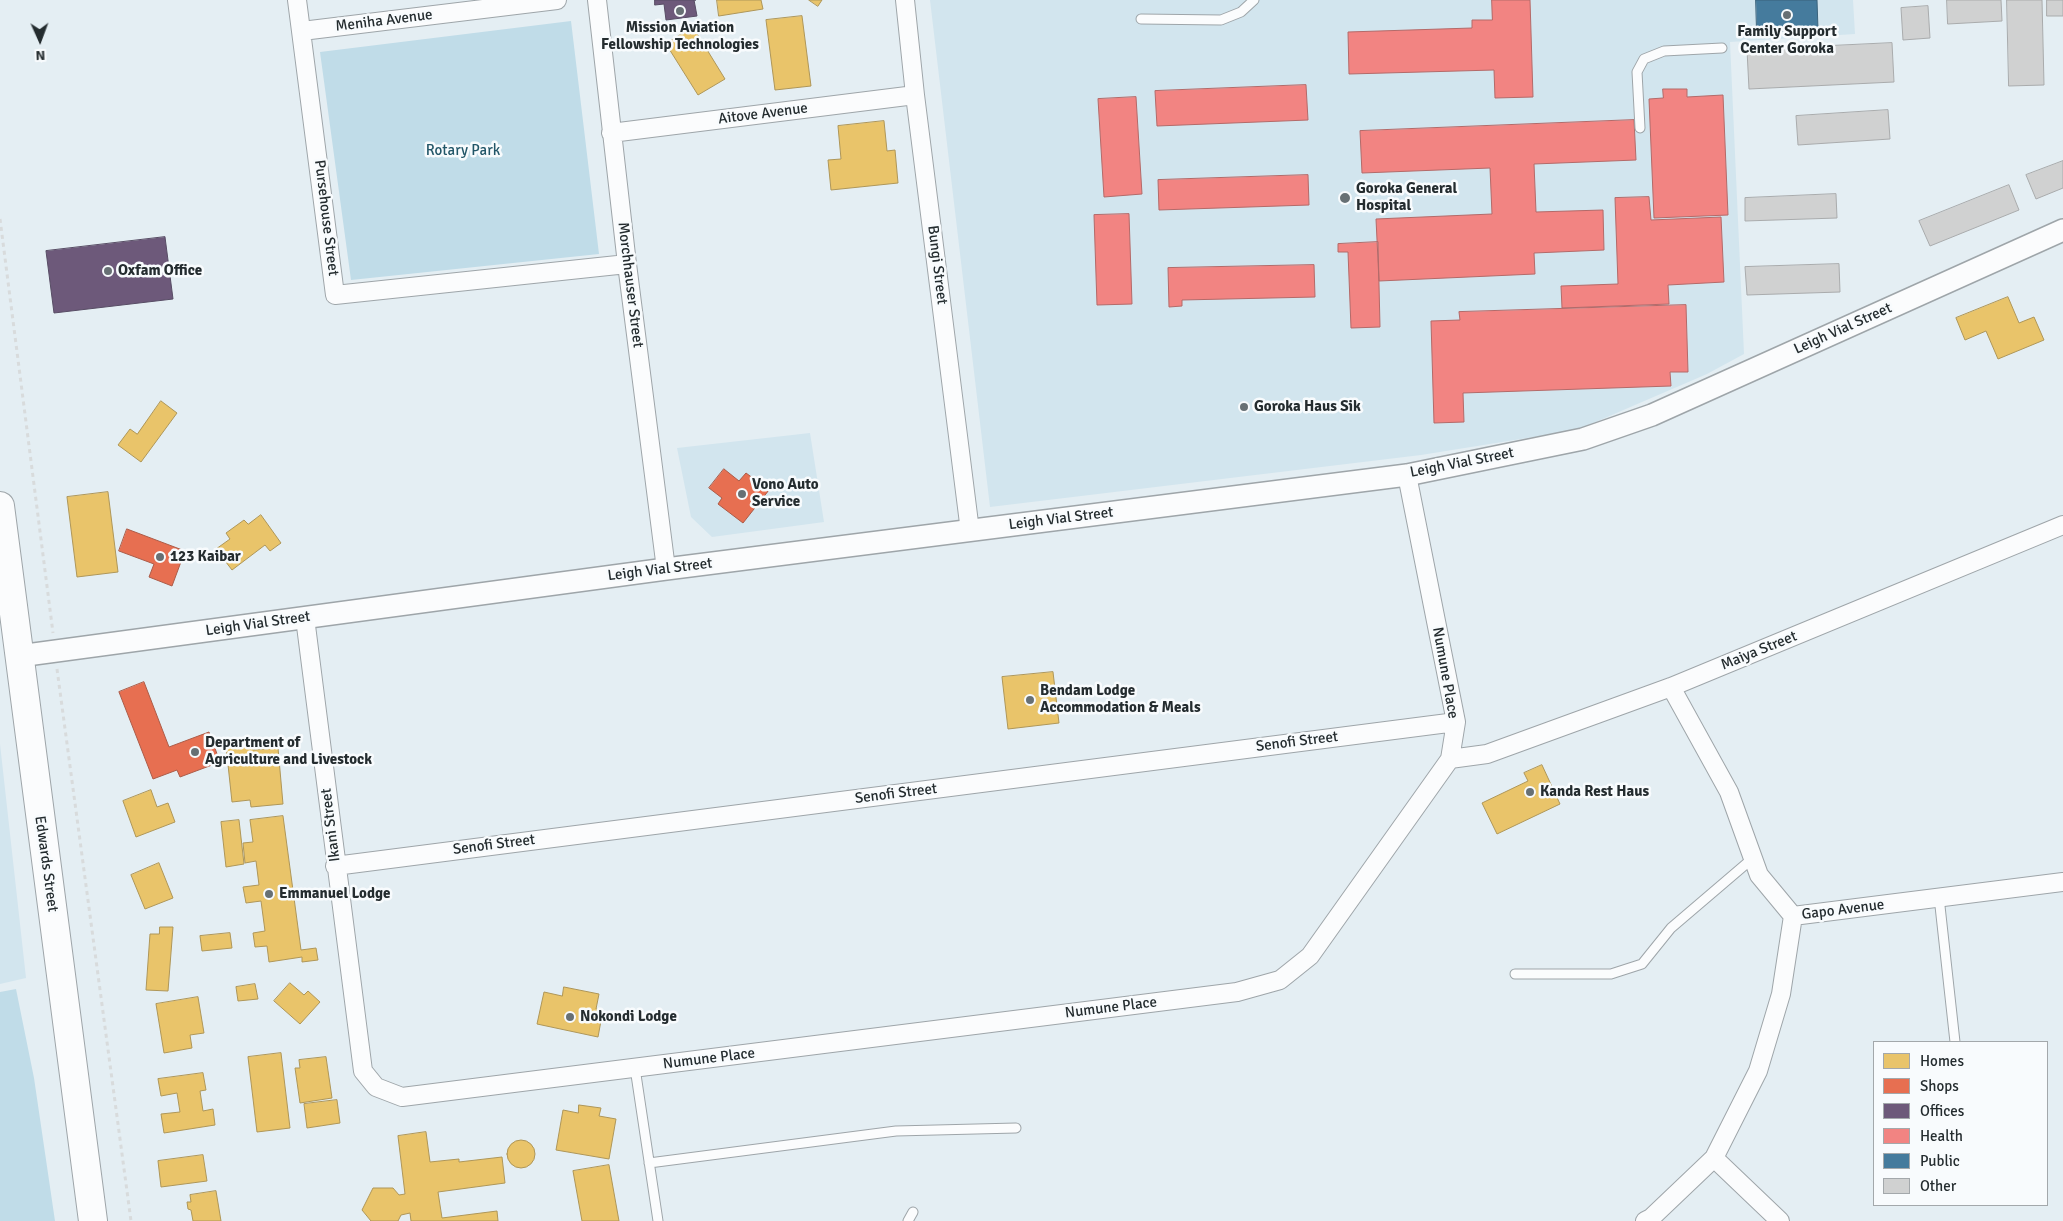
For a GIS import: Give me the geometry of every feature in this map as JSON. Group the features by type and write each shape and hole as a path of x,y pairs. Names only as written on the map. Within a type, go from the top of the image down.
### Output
{"highway":[{"name":"Edwards Street","path":"0,506 93,1221"}],"street":[{"name":"Pursehouse Street","path":"297,0 335,295 627,264"},
{"name":"Meniha Avenue","path":"302,31 557,0"},
{"name":"Morchhauser Street","path":"596,0 666,570"},
{"name":"Bungi Street","path":"904,0 970,531"},
{"name":"Aitove Avenue","path":"612,133 915,96"},
{"name":"Leigh Vial Street","path":"19,656 666,570 1407,475 1582,439 1652,415 2063,230"},
{"name":"Numune Place","path":"376,1088 402,1097 1237,992 1280,980 1310,956 1450,759 1456,722 1407,475"},
{"name":"Maiya Street","path":"1450,759 1488,754 1671,687 2063,525"},
{"name":"Ikani Street","path":"306,618 363,1071 376,1088"},
{"name":"Gapo Avenue","path":"1671,687 1729,792 1759,875 1794,916 2063,882"},
{"name":"Senofi Street","path":"336,866 1456,722"},
{"path":"1645,1221 1714,1158 1758,1071 1781,994 1794,916"},
{"path":"1714,1158 1780,1221"}],"lane":[{"path":"1141,19 1221,20 1241,12 1254,0"},
{"path":"1640,128 1637,72 1644,59 1664,51 1722,48"},
{"path":"1515,974 1611,974 1642,964 1671,928 1752,858"},
{"path":"1939,897 1955,1041"},
{"path":"635,1068 658,1221"},
{"path":"649,1163 896,1131 1016,1128"},
{"path":"908,1221 913,1212"}],"path":[{"path":"0,219 131,1221"}],"shaded area":[{"name":"Goroka General Hospital","path":"930,0 1853,0 1855,34 1730,42 1744,354 1707,374 1577,430 1421,455 990,507"},
{"path":"810,433 824,522 712,537 691,517 677,448"},
{"path":"0,744 26,978 0,984"}],"green space":[{"name":"Rotary Park","path":"571,21 599,254 351,280 320,52"},
{"path":"16,989 34,1078 55,1221 0,1221 0,992"}],"building: Homes":[{"path":"717,0 761,0 763,9 719,16"},
{"path":"809,0 822,0 818,6"},
{"path":"802,16 811,86 775,90 766,20"},
{"path":"693,27 725,79 698,95 666,44"},
{"path":"884,121 887,151 895,150 898,183 831,190 828,160 841,159 838,126"},
{"path":"2008,297 2019,323 2034,317 2044,340 1998,359 1986,331 1965,340 1956,318"},
{"path":"161,401 177,413 141,462 118,445 130,429 137,434"},
{"path":"108,492 118,572 77,577 67,497"},
{"path":"261,515 281,543 270,551 265,545 232,570 216,549 230,539 226,533 244,520 248,524"},
{"name":"Bendam Lodge Accommodation & Meals","path":"1053,672 1059,723 1008,729 1002,677"},
{"path":"252,743 253,750 278,748 283,804 251,807 250,800 232,802 226,746"},
{"name":"Kanda Rest Haus","path":"1542,765 1560,804 1497,834 1482,803 1528,781 1524,773"},
{"path":"151,790 157,807 168,803 175,822 136,837 123,801"},
{"name":"Emmanuel Lodge","path":"283,816 301,950 316,948 318,960 302,962 302,957 269,962 267,946 255,947 253,933 265,931 261,901 246,903 243,887 259,885 256,861 245,863 243,843 253,842 250,820"},
{"path":"239,820 244,864 226,867 221,822"},
{"path":"159,863 173,898 145,909 131,875"},
{"path":"160,927 173,927 168,991 146,990 150,934 159,934"},
{"path":"230,933 232,948 202,951 200,936"},
{"path":"290,983 304,995 308,991 320,1002 300,1024 274,1001"},
{"path":"255,984 258,999 238,1001 236,987"},
{"name":"Nokondi Lodge","path":"564,987 599,994 596,1009 603,1010 598,1037 537,1024 544,992 562,996"},
{"path":"198,997 204,1033 190,1035 192,1048 164,1053 156,1004"},
{"path":"281,1053 290,1128 257,1132 248,1057"},
{"path":"326,1057 332,1098 300,1103 295,1068 300,1068 299,1060"},
{"path":"203,1073 206,1090 200,1091 203,1111 213,1109 215,1125 164,1133 161,1114 180,1112 177,1093 161,1096 158,1079"},
{"path":"337,1100 340,1123 307,1128 304,1104"},
{"path":"579,1105 601,1108 599,1116 616,1119 609,1159 556,1150 563,1110 578,1113"},
{"path":"426,1132 430,1162 459,1159 459,1162 502,1157 505,1183 438,1192 442,1218 497,1211 498,1221 411,1221 410,1213 401,1215 398,1221 371,1221 362,1210 373,1188 393,1188 399,1195 405,1194 398,1136"},
{"path":"521,1140 531,1144 535,1154 531,1164 521,1168 511,1164 507,1154 511,1144"},
{"path":"203,1155 207,1181 161,1187 158,1161"},
{"path":"609,1165 619,1221 582,1221 573,1171"},
{"path":"216,1191 221,1221 193,1221 187,1202 191,1202 190,1195"}],"building: Shops":[{"name":"Vono Auto Service","path":"724,469 739,481 746,473 769,490 743,523 718,504 722,498 709,488"},
{"name":"123 Kaibar","path":"127,529 185,551 172,586 149,577 154,564 119,551"},
{"path":"144,682 169,747 209,732 220,762 180,777 177,770 153,779 119,692"}],"building: Offices":[{"name":"Mission Aviation Fellowship Technologies","path":"655,0 694,0 697,16 666,20 664,4 655,5"},
{"path":"165,237 173,299 54,313 46,251"}],"building: Health":[{"path":"1492,0 1530,0 1533,97 1495,98 1494,70 1349,74 1348,32 1472,28 1472,20 1492,20"},
{"path":"1306,85 1308,120 1157,126 1155,91"},
{"path":"1663,89 1687,89 1687,97 1723,95 1728,215 1654,218 1649,99 1663,98"},
{"path":"1136,97 1142,194 1104,197 1098,99"},
{"path":"1634,120 1636,160 1534,164 1536,212 1603,210 1604,250 1534,253 1535,274 1379,281 1376,219 1492,214 1490,168 1362,173 1360,131"},
{"path":"1308,175 1309,205 1159,210 1158,180"},
{"path":"1649,197 1651,220 1721,217 1724,282 1668,285 1669,304 1562,308 1561,286 1618,284 1615,198"},
{"path":"1129,214 1132,304 1097,305 1094,215"},
{"path":"1378,242 1380,327 1351,328 1348,252 1338,252 1338,244"},
{"path":"1314,265 1315,297 1182,300 1182,306 1169,307 1168,268"},
{"path":"1686,305 1688,372 1670,372 1671,386 1463,393 1464,422 1434,423 1431,321 1460,320 1459,312"}],"building: Public":[{"name":"Family Support Center Goroka","path":"1756,0 1817,0 1818,30 1757,32"}],"building: Other":[{"path":"1947,0 2001,0 2002,21 1948,24"},
{"path":"2007,0 2042,0 2044,85 2009,86"},
{"path":"2047,0 2063,0 2063,16 2047,16"},
{"path":"1928,6 1930,38 1903,40 1901,8"},
{"path":"1892,43 1894,82 1749,89 1747,50"},
{"path":"1888,110 1890,139 1798,145 1796,116"},
{"path":"2063,161 2063,188 2036,199 2026,175"},
{"path":"2009,185 2019,210 1930,246 1919,221"},
{"path":"1836,194 1837,218 1745,221 1745,198"},
{"path":"1839,264 1840,292 1747,295 1745,267"}],"place":[{"name":"Mission Aviation Fellowship Technologies","path":"680,11"},
{"name":"Family Support Center Goroka","path":"1787,15"},
{"name":"Goroka General Hospital","path":"1345,198"},
{"name":"Oxfam Office","path":"108,271"},
{"name":"Goroka Haus Sik","path":"1244,407"},
{"name":"Vono Auto Service","path":"742,494"},
{"name":"123 Kaibar","path":"160,557"},
{"name":"Bendam Lodge Accommodation & Meals","path":"1030,700"},
{"name":"Department of Agriculture and Livestock","path":"195,752"},
{"name":"Kanda Rest Haus","path":"1530,792"},
{"name":"Emmanuel Lodge","path":"269,894"},
{"name":"Nokondi Lodge","path":"570,1017"}]}
